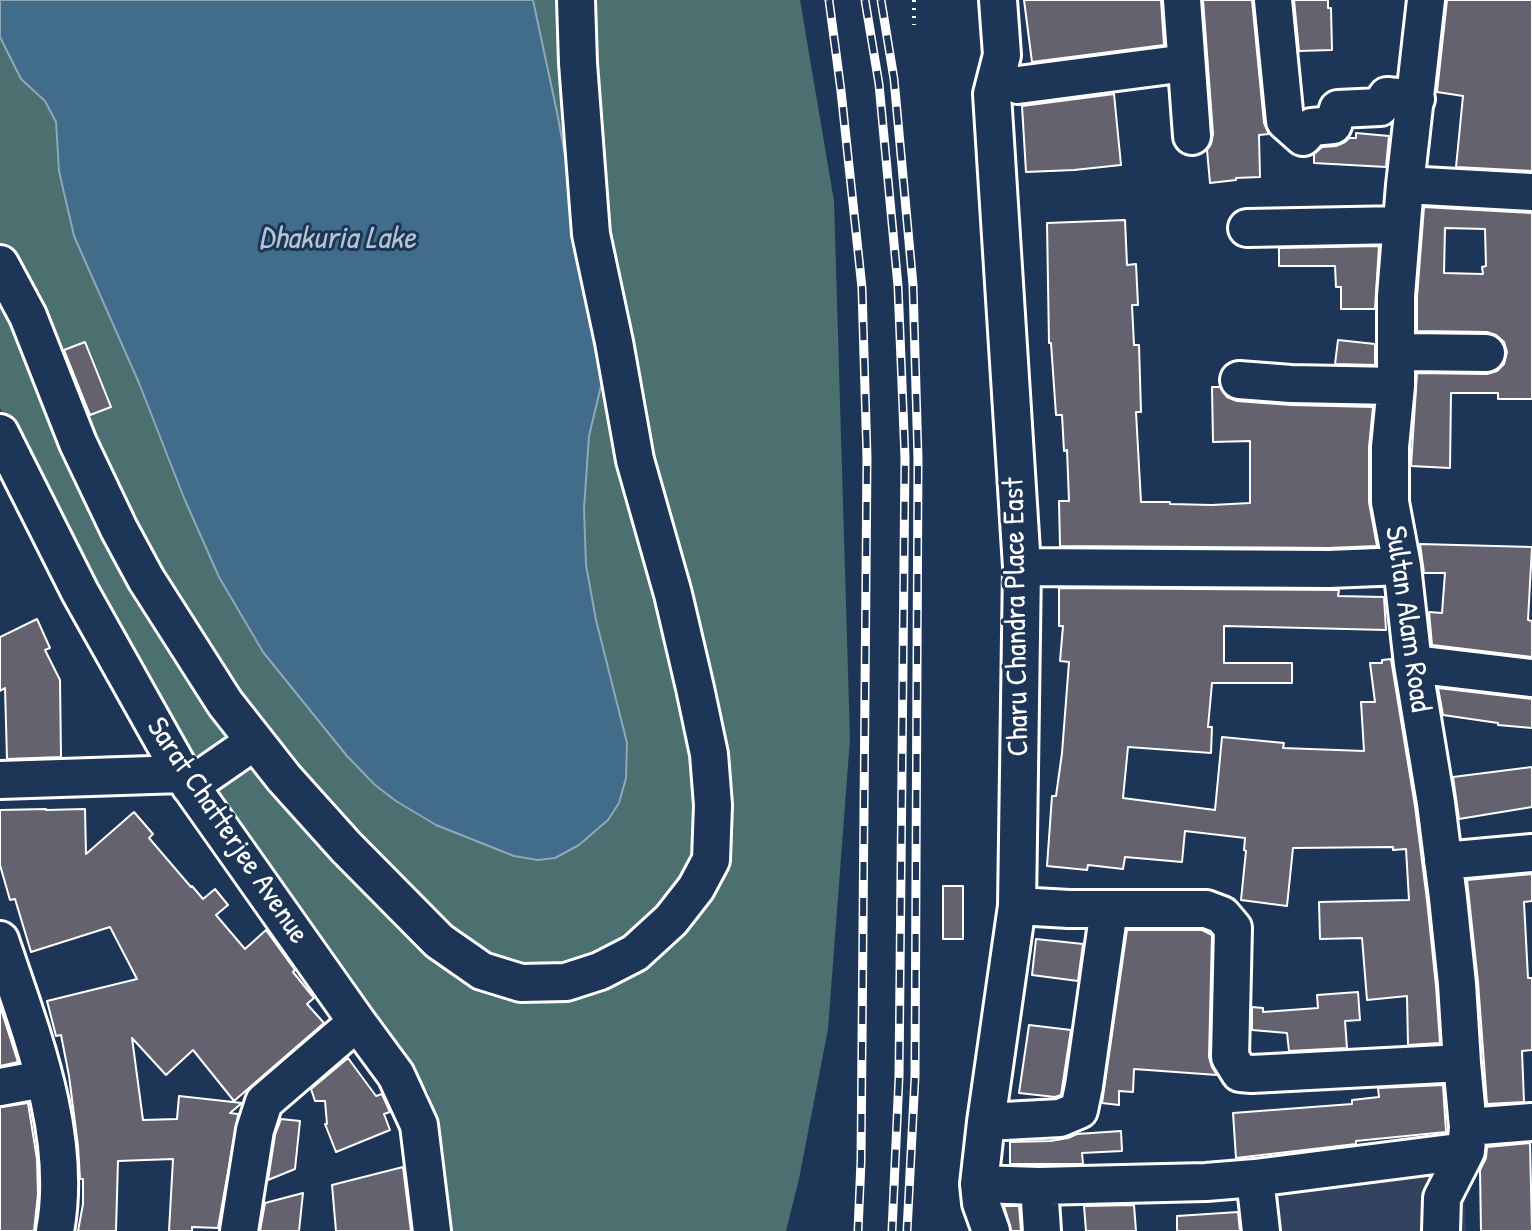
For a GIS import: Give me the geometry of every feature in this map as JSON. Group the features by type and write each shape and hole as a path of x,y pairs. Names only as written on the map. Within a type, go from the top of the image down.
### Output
{"street":[{"path":"0,264 28,316 84,457 139,567 225,703 284,778 346,847 439,941 482,971 521,983 566,982 600,971 635,953 671,920 696,888 711,860 713,805 709,754 673,594 635,460 591,234 576,0"},
{"name":"Charu Chandra Place East","path":"991,1231 981,1203 979,1184 1017,906 1022,567 992,94 1002,55 998,0"},
{"path":"1182,0 1192,136"},
{"path":"1273,0 1285,121 1303,137 1312,127 1333,125 1338,109 1380,107 1387,96 1416,99"},
{"name":"Sultan Alam Road","path":"1426,0 1401,225 1390,502 1436,803 1457,984 1467,1139"},
{"path":"1018,85 1186,63"},
{"path":"1405,185 1532,192"},
{"path":"1247,228 1401,225"},
{"path":"1397,349 1406,352 1486,353"},
{"path":"1239,380 1396,386"},
{"name":"Sarat Chatterjee Avenue","path":"0,433 80,592 186,780 396,1075 419,1125 432,1231"},
{"path":"1022,567 1329,569 1402,566"},
{"path":"1413,664 1532,678"},
{"path":"0,780 186,780 255,741"},
{"path":"1443,861 1532,853"},
{"path":"1017,906 1206,909 1222,915 1233,928 1230,1057 1240,1073 1462,1063"},
{"path":"986,1122 1060,1118 1079,1110 1109,909"},
{"path":"0,940 37,1053 59,1151 60,1206 55,1231"},
{"path":"239,1231 255,1130 264,1102 357,1022"},
{"path":"0,1087 43,1079"},
{"path":"979,1184 1039,1186 1255,1178 1467,1139 1532,1122"},
{"path":"1441,1231 1442,1198 1467,1139"},
{"path":"1255,1178 1261,1231"},
{"path":"1039,1186 1042,1231"}],"path":[{"path":"914,0 914,25"}],"shaded area":[{"path":"1462,1153 1466,1231 1269,1231 1264,1183"}],"green space":[{"path":"0,0 800,0 834,201 850,739 828,1029 786,1231 446,1231 429,1094 342,971 191,785 94,617 0,408"}],"water":[{"name":"Dhakuria Lake","path":"0,0 533,0 558,117 595,323 602,382 589,436 584,509 586,565 596,620 627,743 626,778 619,803 608,820 579,845 555,858 538,860 514,856 436,825 396,801 375,785 347,756 263,652 219,577 74,236 59,171 56,122 45,101 21,79 0,37"}],"building":[{"path":"1024,0 1161,0 1164,45 1032,62"},
{"path":"1203,0 1252,0 1264,123 1269,134 1259,135 1260,177 1210,183 1207,150 1213,134"},
{"path":"1294,0 1328,0 1332,50 1299,51"},
{"path":"1447,0 1532,0 1532,171 1456,167 1463,96 1437,92"},
{"path":"1114,94 1121,165 1026,172 1022,106"},
{"path":"1356,133 1389,136 1386,167 1314,163 1314,154 1322,147 1336,146 1349,138 1356,138"},
{"path":"1424,207 1532,213 1532,399 1498,399 1498,393 1451,393 1450,468 1411,466 1417,373 1487,374 1497,371 1504,364 1507,352 1504,342 1487,332 1417,331","holes":["1445,228 1485,229 1486,266 1482,267 1483,274 1444,273"]},
{"path":"1125,220 1127,265 1136,264 1138,305 1132,305 1134,345 1139,345 1141,412 1136,412 1141,502 1250,503 1250,441 1213,442 1212,387 1220,387 1227,397 1237,401 1373,407 1369,502 1377,546 1060,546 1059,501 1069,501 1067,450 1064,451 1062,415 1056,415 1049,343 1047,223"},
{"path":"1379,246 1375,309 1341,309 1341,287 1336,287 1335,266 1279,266 1279,248"},
{"path":"1338,340 1375,344 1375,365 1335,364"},
{"path":"85,342 111,407 90,415 64,350"},
{"path":"1420,544 1532,547 1528,620 1532,621 1532,657 1432,645 1429,612 1442,613 1445,573 1424,573"},
{"path":"1059,588 1339,590 1338,596 1384,597 1386,630 1224,626 1224,663 1292,663 1292,683 1212,683 1208,727 1212,727 1211,753 1128,747 1123,798 1215,810 1222,737 1284,743 1283,748 1364,751 1361,702 1375,702 1370,663 1391,659 1427,900 1440,1043 1408,1045 1407,996 1367,1000 1362,938 1320,939 1319,902 1409,900 1406,849 1293,848 1287,906 1241,900 1245,838 1185,831 1182,862 1125,857 1123,869 1088,865 1087,870 1047,866 1052,796 1056,796 1062,753 1069,662 1060,661 1063,626 1059,626"},
{"path":"37,619 50,648 45,650 60,680 61,757 7,759 5,688 0,691 0,637"},
{"path":"1438,688 1532,699 1532,728 1443,715"},
{"path":"1532,767 1532,807 1459,819 1453,777"},
{"path":"85,809 86,854 134,812 153,834 149,838 203,899 215,889 228,905 216,915 245,949 266,930 314,998 307,1004 324,1023 234,1101 193,1050 166,1075 132,1038 143,1120 177,1119 179,1096 242,1103 230,1113 238,1116 218,1228 192,1227 192,1231 169,1231 173,1159 118,1161 116,1231 78,1231 83,1179 80,1179 69,1076 61,1035 56,1036 47,1001 137,979 110,927 31,952 15,899 10,900 0,865 0,810"},
{"path":"1532,874 1532,901 1524,902 1528,978 1532,978 1532,1050 1522,1051 1524,1102 1487,1104 1467,880"},
{"path":"943,886 963,886 963,939 943,939"},
{"path":"1127,930 1202,930 1212,935 1209,1057 1217,1075 1134,1069 1133,1092 1119,1091 1119,1105 1102,1103"},
{"path":"1036,939 1083,944 1078,981 1032,975"},
{"path":"1358,992 1360,1020 1345,1021 1347,1048 1289,1051 1287,1033 1252,1030 1252,1007 1263,1008 1263,1012 1318,1008 1317,995"},
{"path":"0,1006 18,1062 0,1066"},
{"path":"1029,1025 1071,1030 1061,1095 1019,1093"},
{"path":"348,1058 376,1096 382,1094 390,1112 384,1114 390,1130 336,1152 325,1124 325,1101 315,1101 311,1089"},
{"path":"1443,1085 1446,1132 1236,1158 1233,1113 1352,1104 1352,1100 1379,1097 1378,1088"},
{"path":"28,1103 37,1159 38,1194 34,1231 0,1231 0,1107"},
{"path":"281,1119 300,1121 295,1169 268,1180 275,1135"},
{"path":"1121,1131 1122,1151 1082,1153 1083,1164 1010,1164 1010,1142 1050,1141 1077,1134"},
{"path":"1530,1143 1532,1231 1481,1231 1480,1170 1487,1147"},
{"path":"403,1167 411,1231 336,1231 332,1185"},
{"path":"303,1193 299,1231 260,1231 265,1203"},
{"path":"1134,1205 1136,1231 1086,1231 1084,1206"},
{"path":"1004,1206 1019,1206 1021,1231 1011,1231"},
{"path":"1238,1212 1240,1231 1177,1231 1177,1216"}],"railway":[{"path":"829,0 862,288 867,458 858,1231"},
{"path":"865,0 879,84 898,286 905,458 899,1077 892,1231"},
{"path":"881,0 894,79 913,285 918,459 915,1077 907,1231"}]}
